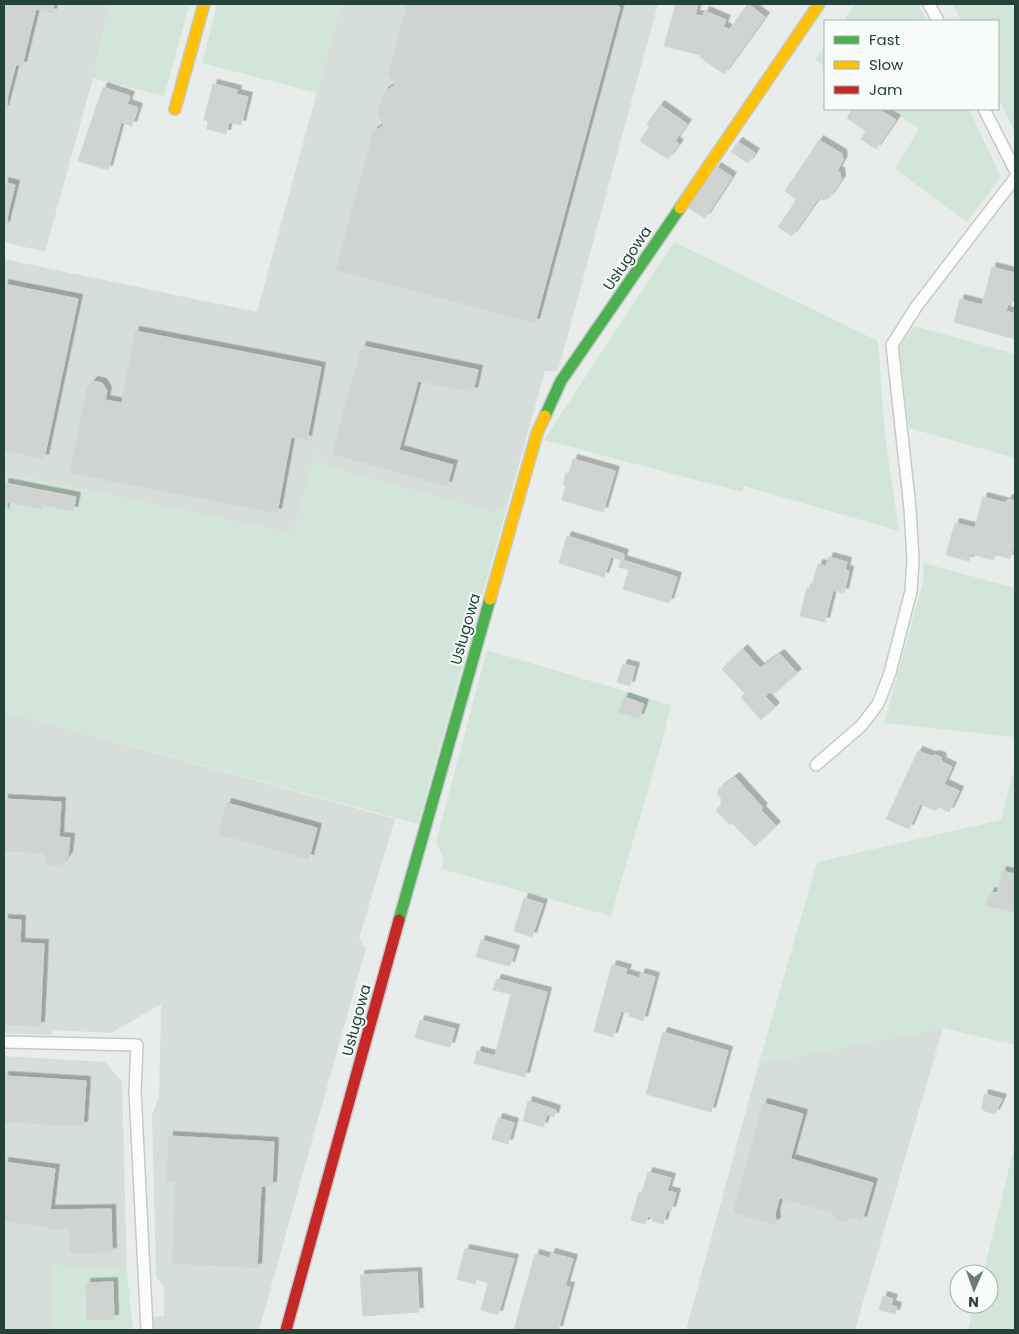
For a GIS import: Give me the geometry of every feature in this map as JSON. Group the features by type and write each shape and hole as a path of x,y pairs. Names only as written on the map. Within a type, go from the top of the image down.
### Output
{"street":[{"path":"175,109 204,4"},
{"name":"Usługowa","path":"286,1330 427,818 537,433 562,381 819,4"}],"lane":[{"path":"929,4 937,20"},
{"path":"985,110 1015,170"},
{"path":"816,765 861,726 878,704 890,673 912,591 913,560 910,508 892,345 916,307 1015,178"},
{"path":"4,1042 137,1045 135,1091 147,1330"}],"shaded area":[{"path":"4,4 110,4 93,78 45,252 4,242"},
{"path":"341,4 658,4 558,371 545,371 507,507 494,513 324,466 315,454 293,534 4,473 4,259 257,312"},
{"path":"4,711 395,819 359,938 366,948 259,1330 153,1330 152,1317 164,1316 164,1287 156,1277 152,1115 159,1097 161,1004 111,1033 52,1030 52,1035 4,1033"},
{"path":"943,1028 855,1330 686,1330 759,1063"},
{"path":"4,1056 105,1062 122,1081 127,1271 54,1266 52,1330 4,1330"}],"green space":[{"path":"110,4 178,4 189,6 164,96 93,78"},
{"path":"217,4 341,4 317,93 202,63"},
{"path":"855,4 918,4 926,20 844,20"},
{"path":"953,4 1015,4 1015,133 999,99 999,20 961,20"},
{"path":"824,47 824,66 815,60"},
{"path":"890,110 969,110 1001,177 967,222 895,169 919,129"},
{"path":"674,242 878,341 885,436 899,531 744,486 742,492 544,440"},
{"path":"914,326 1015,354 1015,458 909,428 899,347"},
{"path":"315,453 324,466 494,513 507,507 418,824 4,711 4,473 293,534"},
{"path":"923,563 1015,588 1015,737 884,723 924,579"},
{"path":"487,650 671,705 611,916 441,869 444,860 436,842"},
{"path":"1015,764 1015,1045 943,1028 759,1063 817,862 1001,820"},
{"path":"1015,1144 1015,1330 968,1330 972,1314 999,1314 999,1264 985,1264"},
{"path":"54,1265 127,1271 133,1330 52,1330"}],"building":[{"path":"4,4 16,4 36,9 22,66 4,61"},
{"path":"16,4 54,4 52,13"},
{"path":"407,4 609,4 620,7 535,323 336,270 373,132 384,125 377,114 384,92 395,85 388,75"},
{"path":"676,4 698,4 695,15 703,16 705,11 726,20 723,26 729,30 748,4 765,17 724,74 700,57 701,55 664,46"},
{"path":"4,61 16,64 4,110"},
{"path":"213,84 237,90 236,94 248,97 241,125 229,122 226,134 207,129 208,121 204,120"},
{"path":"103,87 130,96 127,104 138,108 132,126 121,122 108,170 78,161"},
{"path":"660,105 687,124 675,141 679,144 668,159 640,141 650,126 647,124"},
{"path":"851,110 880,110 896,120 876,149 861,139 866,131 847,118"},
{"path":"819,140 842,154 843,160 837,171 840,172 841,180 835,189 812,174 815,171 804,163"},
{"path":"738,142 755,153 748,163 731,152"},
{"path":"804,163 815,171 812,174 835,189 829,198 822,200 819,197 811,209 785,191"},
{"path":"717,167 732,177 705,218 689,208"},
{"path":"4,182 15,185 5,226 4,226"},
{"path":"797,199 811,209 792,236 778,227"},
{"path":"992,267 1015,273 1015,290 1011,305 1008,304 1006,311 1015,314 1015,339 954,322 960,299 982,305"},
{"path":"4,284 78,299 44,459 4,450"},
{"path":"135,331 321,367 307,440 291,437 277,513 70,473 87,388 93,381 102,383 107,391 105,400 122,403"},
{"path":"362,346 478,370 473,392 418,381 399,450 453,465 447,486 332,454"},
{"path":"573,459 615,471 603,512 562,500 566,485 563,485 566,473 569,474"},
{"path":"4,483 10,484 4,513"},
{"path":"10,484 45,491 42,509 7,502"},
{"path":"45,491 76,497 73,511 42,505"},
{"path":"983,497 1006,503 1008,499 1015,501 1015,543 1010,559 995,554 993,560 971,554 969,561 946,555 955,523 975,528"},
{"path":"567,536 624,554 622,560 677,577 669,603 623,589 629,570 619,567 621,560 611,557 604,577 559,563"},
{"path":"829,557 847,562 845,570 849,571 844,593 833,590 825,622 800,616 807,588 811,590 818,564 826,566"},
{"path":"743,649 760,668 780,654 797,673 773,695 770,692 765,696 775,707 761,720 741,697 745,694 722,669"},
{"path":"623,664 635,667 630,686 617,682"},
{"path":"624,697 644,704 639,718 619,712"},
{"path":"918,751 931,756 941,757 942,762 952,767 944,784 959,791 949,812 938,807 936,811 920,804 909,829 886,819"},
{"path":"735,777 763,808 761,810 776,826 755,846 732,823 730,825 716,810 721,805 721,797 717,794 719,789"},
{"path":"4,799 61,802 59,837 70,838 68,856 61,865 45,864 45,853 4,851"},
{"path":"227,803 317,828 309,859 218,834"},
{"path":"1002,871 1015,874 1015,912 986,906 990,892 997,893"},
{"path":"524,898 543,904 532,937 514,931"},
{"path":"4,919 21,920 20,943 44,944 40,1026 4,1025"},
{"path":"481,940 515,950 510,966 476,957"},
{"path":"612,965 627,969 625,974 639,978 641,973 655,977 643,1021 629,1016 630,1013 621,1011 613,1037 594,1031"},
{"path":"497,979 547,992 525,1077 474,1063 477,1051 495,1056 511,994 493,990"},
{"path":"420,1020 455,1029 450,1047 415,1038"},
{"path":"663,1032 728,1051 711,1112 646,1094"},
{"path":"4,1076 86,1081 83,1126 4,1122"},
{"path":"984,1094 1002,1099 995,1114 982,1110"},
{"path":"528,1101 556,1110 554,1117 547,1114 543,1127 523,1121"},
{"path":"763,1103 803,1114 775,1214 776,1222 773,1224 733,1213"},
{"path":"498,1118 514,1123 508,1144 492,1139"},
{"path":"169,1136 274,1142 272,1186 261,1186 257,1268 172,1263 176,1181 167,1181"},
{"path":"791,1159 873,1183 862,1221 852,1218 844,1222 836,1220 833,1213 780,1198"},
{"path":"4,1162 55,1169 50,1210 111,1209 112,1252 70,1253 69,1228 48,1229 48,1227 4,1221"},
{"path":"648,1172 671,1178 667,1191 676,1193 671,1211 667,1210 663,1224 652,1221 653,1217 648,1216 645,1224 631,1220 639,1192 642,1193"},
{"path":"465,1249 514,1259 498,1315 481,1310 488,1283 476,1279 475,1284 457,1279"},
{"path":"551,1253 573,1259 565,1286 570,1287 558,1330 514,1330 535,1254 549,1258"},
{"path":"417,1272 419,1312 363,1316 360,1275"},
{"path":"113,1282 114,1319 87,1320 86,1283"},
{"path":"883,1296 893,1299 891,1305 897,1307 895,1314 879,1310"}],"traffic: fast":[{"path":"545,416 561,381 680,208"},
{"path":"399,920 490,599"}],"traffic: slow":[{"path":"175,109 204,4"},
{"path":"680,208 819,4"},
{"path":"490,599 537,433 545,416"}],"traffic: jam":[{"path":"286,1330 399,920"}]}
